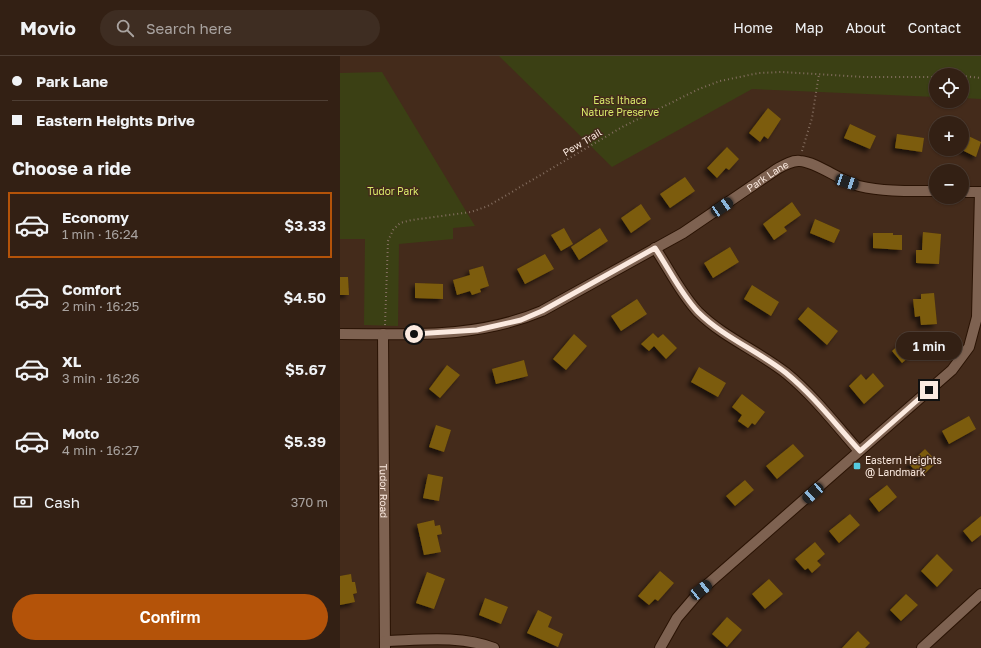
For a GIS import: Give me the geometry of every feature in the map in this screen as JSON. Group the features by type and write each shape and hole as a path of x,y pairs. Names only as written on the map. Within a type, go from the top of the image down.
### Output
{"street":[{"path":"799,161 814,165 835,177 859,186 876,189 929,191"},
{"name":"Park Lane","path":"340,334 445,333 477,330 521,320 542,311 683,233 777,169 799,161"},
{"path":"660,648 677,618 701,590 952,370 969,347 977,317 980,192 969,192"},
{"path":"655,248 698,311 711,323 766,358 787,374 809,394 860,451"},
{"name":"Tudor Road","path":"383,334 385,644"},
{"path":"922,648 981,594"},
{"path":"385,644 455,640 478,643 494,648"}],"path":[{"name":"Pew Trail","path":"383,334 386,322 388,241 392,230 400,223 471,212 488,206 624,126 699,89 720,81 759,73 782,72 902,78 929,77"},
{"path":"799,161 812,118 818,74"},
{"path":"969,77 981,78"}],"green space":[{"name":"East Ithaca Nature Preserve","path":"499,56 981,56 981,99 969,98 969,68 929,68 929,97 752,89 612,167"},
{"name":"Tudor Park","path":"382,72 475,226 453,228 453,239 399,244 398,326 364,325 365,239 340,239 340,73"}],"building":[{"path":"768,108 781,119 768,139 764,136 760,142 749,133"},
{"path":"850,124 876,136 870,149 844,138"},
{"path":"897,134 924,138 922,152 895,148"},
{"path":"969,136 981,142 976,157 969,154"},
{"path":"727,147 739,159 729,170 726,168 717,178 707,168"},
{"path":"685,177 695,191 670,208 660,194"},
{"path":"792,202 801,215 784,227 787,231 774,240 763,224"},
{"path":"641,204 651,219 631,233 621,218"},
{"path":"815,219 840,230 834,243 810,233"},
{"path":"564,228 573,244 561,251 551,235"},
{"path":"600,228 608,241 579,260 571,247"},
{"path":"923,232 941,234 939,264 916,263 916,250 922,250"},
{"path":"873,233 893,233 893,235 902,235 902,250 873,248"},
{"path":"730,247 739,262 713,278 704,263"},
{"path":"545,254 554,269 525,284 517,269"},
{"path":"483,266 489,286 480,289 481,292 472,295 470,291 457,295 453,280 470,275 469,270"},
{"path":"340,277 348,277 349,295 340,295"},
{"path":"415,283 443,284 443,299 415,298"},
{"path":"752,285 779,302 771,316 744,299"},
{"path":"934,293 937,324 921,325 920,316 915,317 913,299 921,299 921,294"},
{"path":"637,299 647,314 621,331 611,316"},
{"path":"808,307 838,331 827,345 798,319"},
{"path":"653,333 658,338 663,334 677,348 666,359 654,346 649,351 641,344"},
{"path":"574,334 587,346 566,370 553,359"},
{"path":"907,338 917,350 902,363 892,351"},
{"path":"524,360 528,376 496,384 492,369"},
{"path":"447,365 460,375 440,398 429,389"},
{"path":"699,367 726,383 718,397 691,382"},
{"path":"873,373 884,386 864,404 849,386 861,374 866,380"},
{"path":"742,394 765,412 755,425 752,423 748,428 738,421 742,415 732,407"},
{"path":"969,416 976,429 949,444 942,431"},
{"path":"436,425 451,430 444,452 429,447"},
{"path":"793,444 804,456 777,479 766,466"},
{"path":"925,449 937,462 921,477 909,464"},
{"path":"428,474 443,477 439,501 423,498"},
{"path":"745,480 754,490 735,506 726,496"},
{"path":"887,485 897,497 879,512 869,499"},
{"path":"850,514 860,525 839,543 829,531"},
{"path":"981,516 981,535 972,542 963,531"},
{"path":"434,520 435,526 440,525 442,534 437,535 441,552 424,555 417,524"},
{"path":"815,542 825,554 817,561 821,565 812,573 808,568 805,570 795,559"},
{"path":"937,554 953,570 937,587 921,571"},
{"path":"660,571 674,583 658,601 655,599 649,605 638,596"},
{"path":"427,572 445,579 434,609 416,603"},
{"path":"351,574 352,582 355,582 357,593 353,594 355,602 340,605 340,576"},
{"path":"769,579 783,594 765,609 752,594"},
{"path":"906,594 918,605 901,621 890,610"},
{"path":"485,598 508,607 501,624 479,615"},
{"path":"538,610 552,617 548,627 563,634 558,647 527,633"},
{"path":"727,617 742,630 727,647 712,634"},
{"path":"858,631 870,643 865,648 842,648"}],"place":[{"name":"Eastern Heights @ Landmark","path":"857,466"}],"route":[{"path":"414,334 477,330 521,320 542,311 655,248 698,311 711,323 766,358 787,374 809,394 860,451 929,390"}]}
